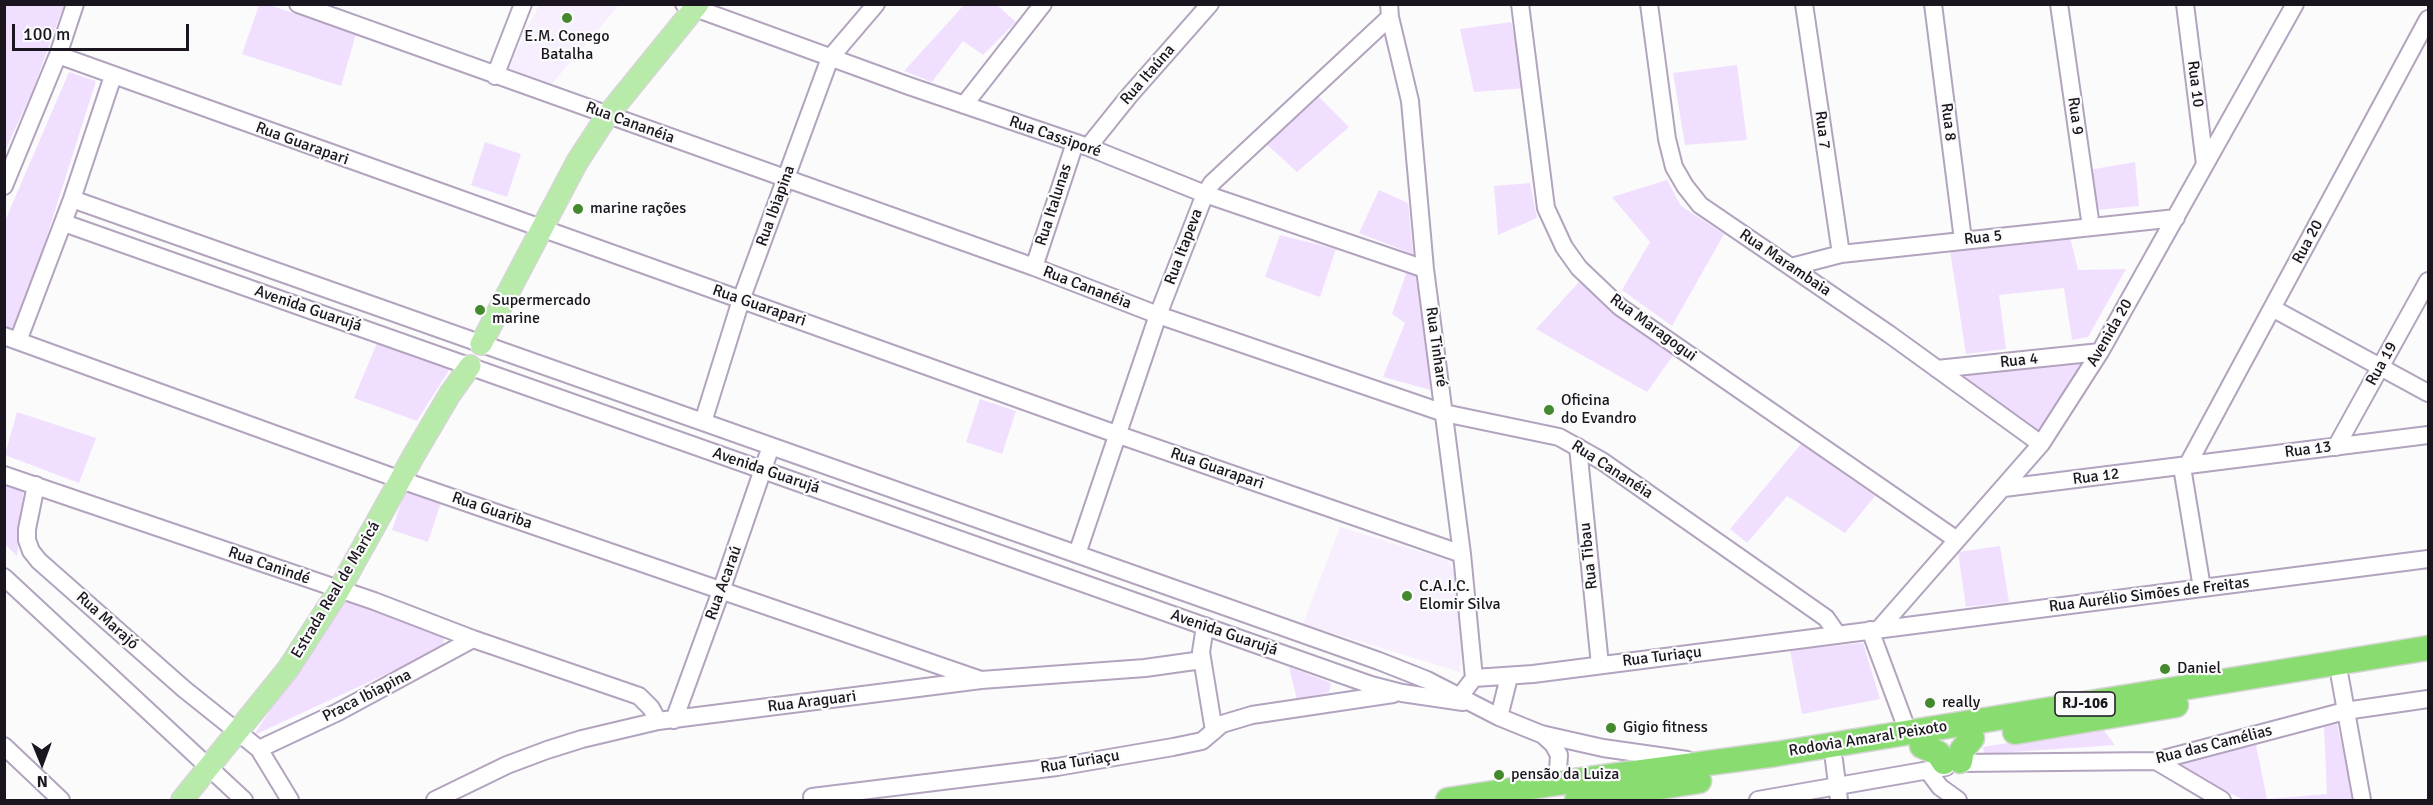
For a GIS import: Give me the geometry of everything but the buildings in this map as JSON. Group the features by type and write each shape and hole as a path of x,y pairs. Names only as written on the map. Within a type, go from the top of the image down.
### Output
{"highway":[{"name":"Rodovia Amaral Peixoto","path":"1448,801 1551,784 1915,739 2428,648"},
{"name":"Rodovia Amaral Peixoto","path":"1577,801 1834,760 1915,739 1971,738 2428,664"},
{"path":"1915,739 1938,753 1948,765 1971,738"}],"main road":[{"name":"Estrada Real de Maricá","path":"482,344 578,162 607,116 692,6"},
{"name":"Estrada Real de Maricá","path":"182,801 288,669 339,590 450,394 470,366"}],"street":[{"path":"4,186 58,55 75,4"},
{"name":"Rua Cananéia","path":"298,4 1034,267 1158,315 1444,412 1559,437 1602,461 1826,618 1838,635"},
{"path":"495,76 523,4"},
{"name":"Rua Ibiapina","path":"704,422 741,300 830,58 876,4"},
{"path":"963,105 1043,4"},
{"name":"Rua Itaúna","path":"1081,145 1129,96 1210,4"},
{"name":"Rua Maragogui","path":"1520,4 1546,208 1564,247 1579,268 1620,307 1957,540"},
{"name":"Rua Marambaia","path":"1649,4 1667,139 1674,167 1700,205 2041,444"},
{"name":"Rua 7","path":"1804,4 1841,254"},
{"name":"Rua 8","path":"1933,4 1963,240"},
{"name":"Rua 9","path":"2059,4 2091,227"},
{"name":"Rua 10","path":"2185,4 2205,164"},
{"name":"Avenida 20","path":"1875,630 2041,444 2100,352 2295,4"},
{"name":"Rua Cassiporé","path":"692,6 830,58 1081,145 1205,194 1425,269"},
{"name":"Rua Itapeva","path":"1077,554 1158,315 1205,194 1212,183 1390,11"},
{"name":"Rua Tinharé","path":"1390,11 1410,101 1425,269 1462,554 1474,678"},
{"name":"Rua 20","path":"2185,466 2428,19"},
{"name":"Rua Guarapari","path":"58,55 1119,435 1462,554"},
{"path":"11,339 64,222 113,76"},
{"name":"Rua Italunas","path":"1034,267 1081,145"},
{"name":"Avenida Guarujá","path":"72,199 1360,654 1413,674 1499,717 1541,734 1603,748 1711,763"},
{"name":"Rua 5","path":"1791,267 1841,254 2176,218"},
{"name":"Avenida Guarujá","path":"64,222 1352,678 1402,693 1467,699"},
{"name":"Rua 19","path":"2336,447 2428,281"},
{"path":"2272,308 2428,393"},
{"name":"Rua Guariba","path":"11,339 401,480 981,680"},
{"name":"Estrada Real de Maricá","path":"470,366 465,361 464,350 469,344 482,344"},
{"name":"Rua 4","path":"1937,369 2100,352"},
{"name":"Rua 13","path":"2185,466 2428,435"},
{"name":"Rua Acaraú","path":"666,720 721,591 771,446"},
{"name":"Rua Tibau","path":"1578,447 1600,665"},
{"path":"2185,466 2202,588"},
{"name":"Rua 12","path":"2004,488 2185,466"},
{"name":"Rua Canindé","path":"4,475 639,696 666,720"},
{"name":"Rua Marajó","path":"36,485 27,529 27,540 31,551 184,689 238,732"},
{"name":"Rua Aurélio Simões de Freitas","path":"1875,630 2428,559"},
{"path":"4,577 244,801"},
{"path":"1177,616 1186,593"},
{"path":"1205,626 1201,643 1202,660 1214,731"},
{"path":"1875,630 1915,739"},
{"name":"Rua Turiaçu","path":"1474,678 1509,677 1875,630"},
{"name":"Praca Ibiapina","path":"259,749 338,712 473,639"},
{"path":"1340,702 1348,692 1360,654"},
{"path":"913,688 916,659"},
{"name":"Rua Araguari","path":"435,801 507,765 547,750 582,739 666,720 981,680 1145,668 1202,660"},
{"path":"1499,717 1509,677"},
{"path":"1467,699 1474,678"},
{"path":"2340,678 2344,711 2362,801"},
{"name":"Rua Turiaçu","path":"812,797 1057,767 1196,743 1227,721 1252,715 1402,693"},
{"name":"Rua das Camélias","path":"1758,801 1838,794 1948,765 2156,761 2344,711 2428,699"},
{"path":"238,732 259,749 290,801"},
{"name":"Avenida Guarujá","path":"1541,734 1553,744 1559,755 1558,771 1551,784"},
{"path":"4,746 61,801"},
{"path":"1834,760 1838,794"},
{"path":"2156,761 2222,801"},
{"path":"1948,765 1934,781 1958,801"}],"shaded area":[{"path":"5,4 64,5 32,92 5,151"},
{"path":"259,5 269,5 356,34 341,86 242,54"},
{"path":"539,5 619,5 551,85 506,72"},
{"path":"964,5 997,5 1016,22 983,55 963,41 932,82 904,71"},
{"path":"1511,22 1527,88 1474,92 1460,29"},
{"path":"1737,65 1747,140 1685,145 1673,73"},
{"path":"69,72 96,81 15,337 5,332 5,221"},
{"path":"1315,93 1349,127 1297,172 1263,141"},
{"path":"485,142 521,154 507,197 471,185"},
{"path":"2135,162 2139,206 2096,210 2089,170"},
{"path":"1667,180 1681,206 1724,234 1672,326 1622,290 1650,242 1612,197"},
{"path":"1530,183 1537,218 1498,235 1494,186"},
{"path":"1379,190 1408,203 1413,254 1359,233"},
{"path":"1280,235 1336,249 1320,297 1265,277"},
{"path":"2070,237 2078,270 2126,269 2088,337 2072,340 2064,288 1999,295 2006,349 1966,354 1950,251"},
{"path":"1407,271 1420,276 1431,390 1383,377 1405,323 1392,314"},
{"path":"1579,282 1674,354 1647,392 1536,329"},
{"path":"377,343 451,367 417,421 354,398"},
{"path":"2079,360 2083,362 2082,366 2044,431 2038,433 1962,377 1966,375"},
{"path":"980,399 1016,411 1002,454 966,442"},
{"path":"17,412 96,438 79,483 5,455"},
{"path":"1801,444 1875,496 1845,533 1787,496 1747,543 1730,529"},
{"path":"4,482 24,489 17,556 5,544"},
{"path":"406,488 442,499 428,542 392,530"},
{"path":"1340,527 1447,560 1453,570 1463,635 1460,672 1303,624"},
{"path":"2000,546 2009,602 1966,607 1958,552"},
{"path":"343,598 444,636 443,648 254,735"},
{"path":"1863,643 1880,699 1802,714 1790,650"},
{"path":"1289,667 1331,683 1329,692 1297,700"},
{"path":"2337,724 2354,800 2244,800 2172,765 2256,745 2267,799 2327,794 2324,727"},
{"path":"2102,728 2115,745 1984,754 1983,747"}],"place":[{"name":"E.M. Conego Batalha","path":"567,18"},
{"name":"marine rações","path":"578,209"},
{"name":"Supermercado marine","path":"480,310"},
{"name":"Oficina do Evandro","path":"1549,410"},
{"name":"C.A.I.C. Elomir Silva","path":"1407,596"},
{"name":"Daniel","path":"2165,669"},
{"name":"really","path":"1930,703"},
{"name":"Gigio fitness","path":"1611,728"},
{"name":"pensão da Luiza","path":"1499,775"}]}
